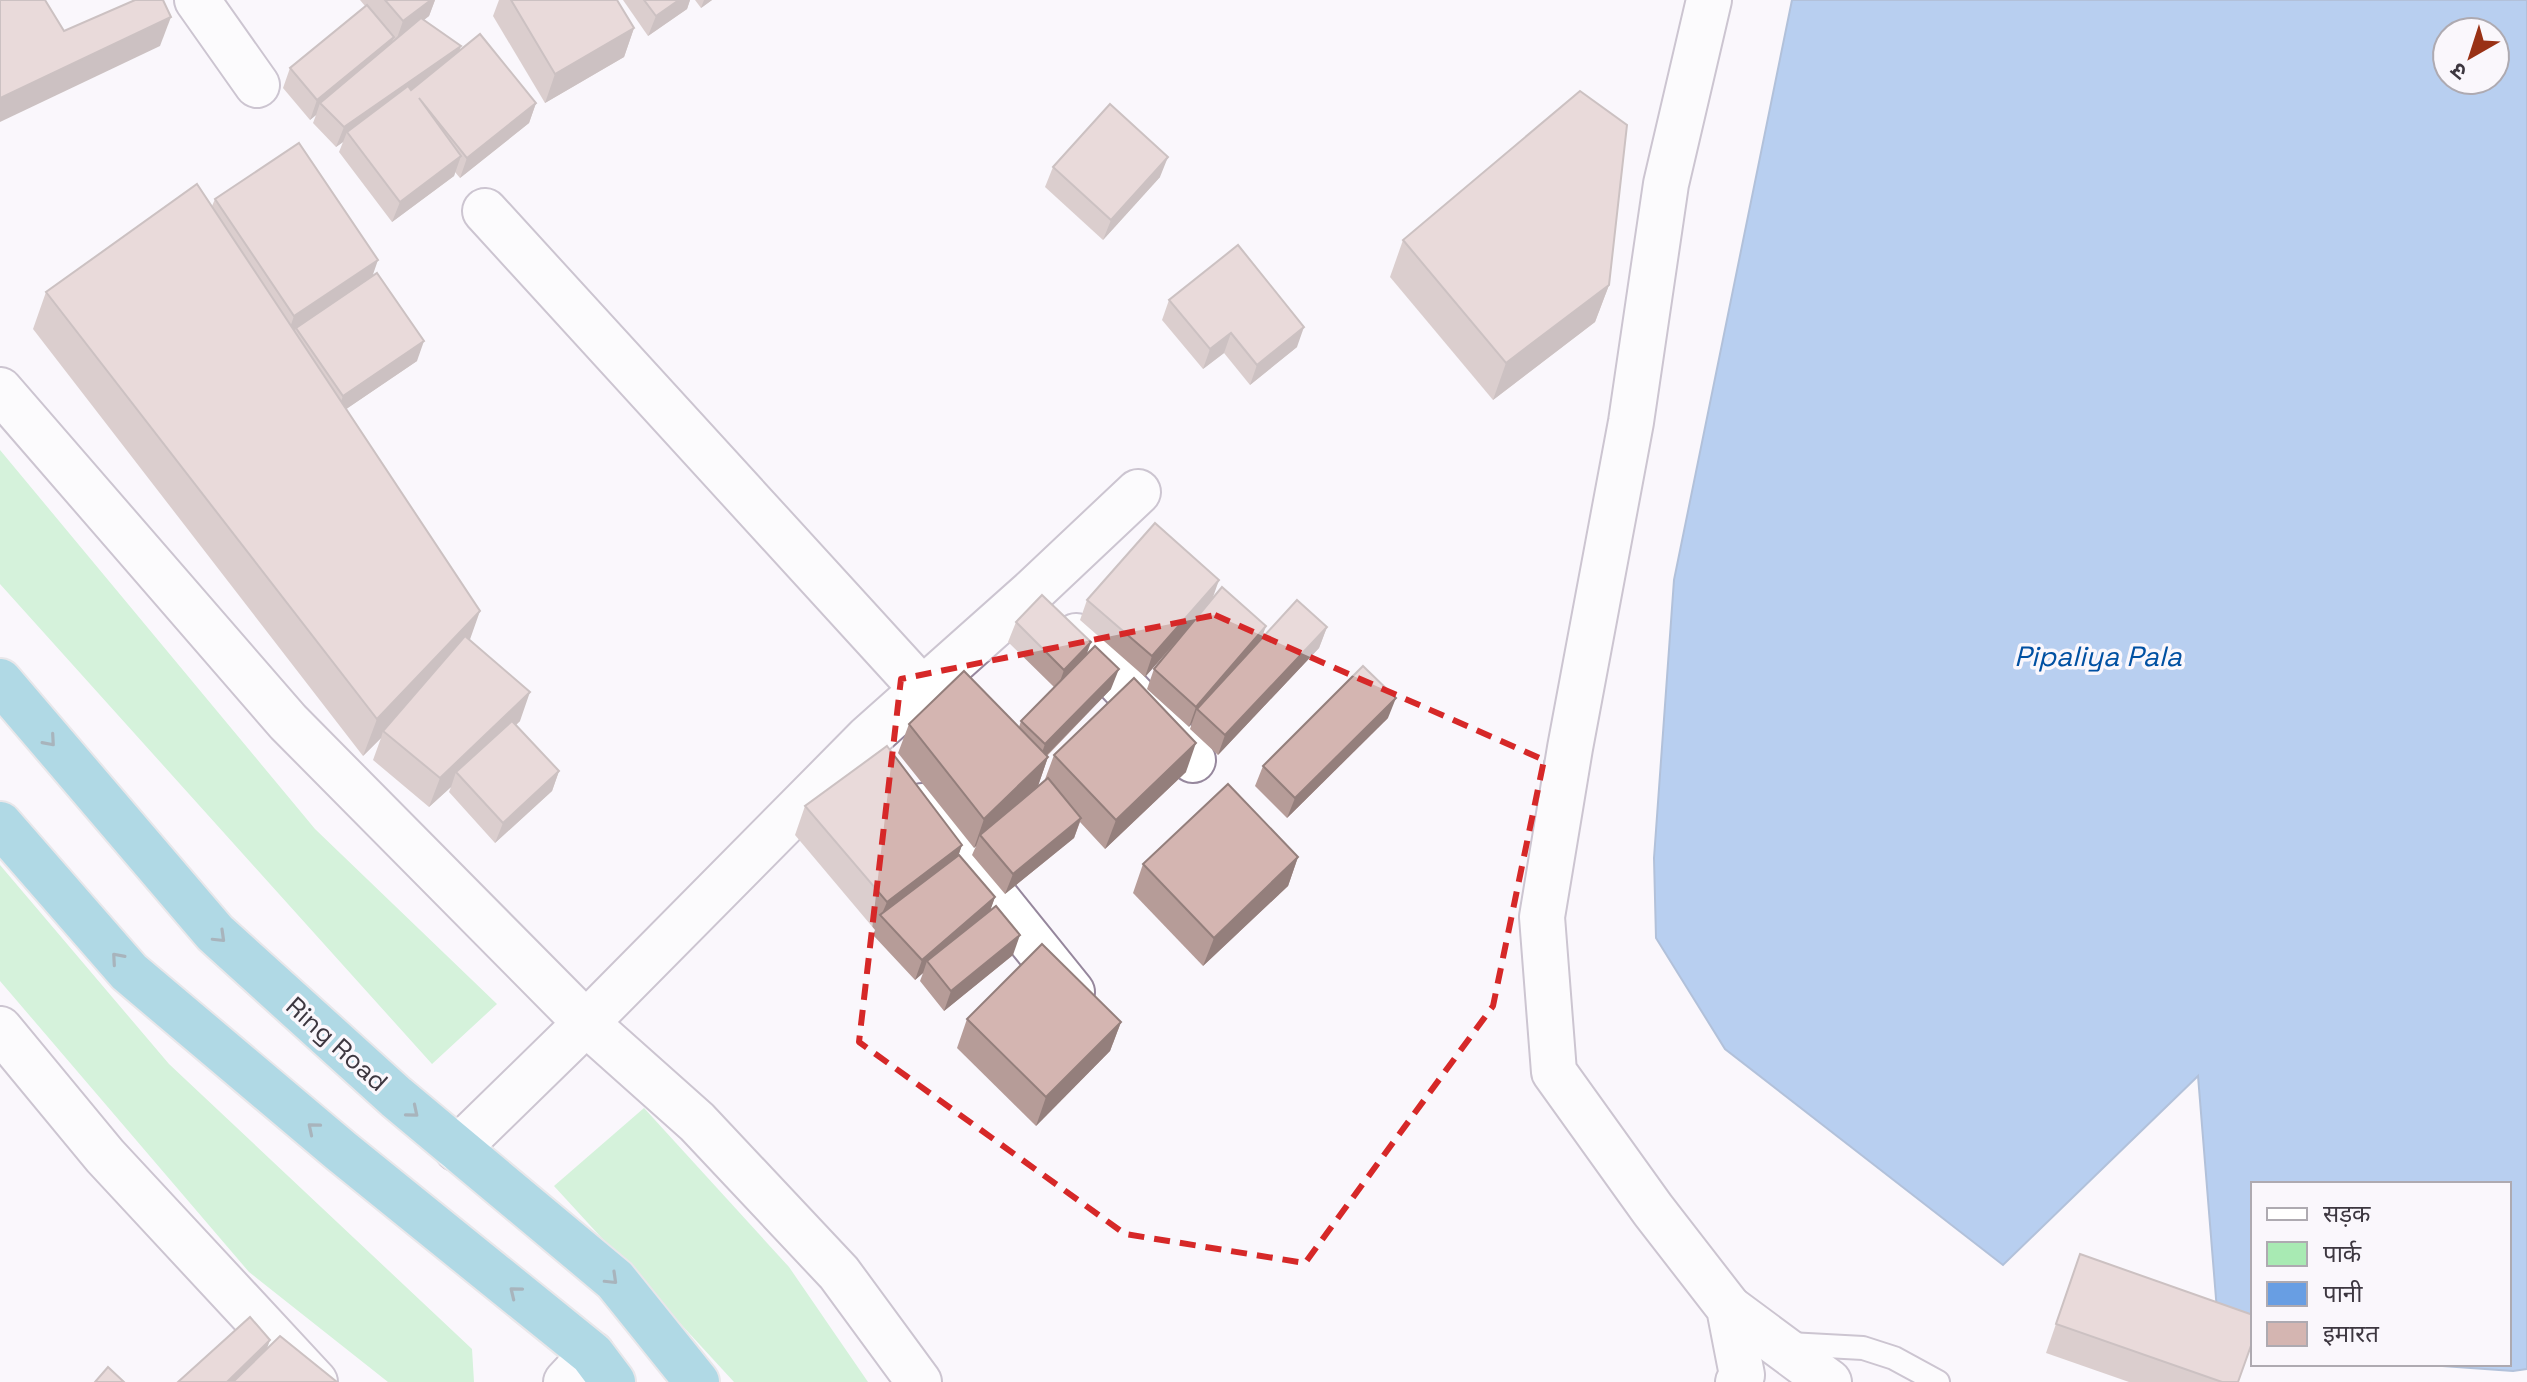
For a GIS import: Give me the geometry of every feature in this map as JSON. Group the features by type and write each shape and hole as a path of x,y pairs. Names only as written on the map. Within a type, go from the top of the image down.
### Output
{"highway":[{"name":"Ring Road","path":"0,681 215,933 396,1097 615,1280 697,1382"},
{"path":"0,824 129,972 341,1151 590,1373"}],"street":[{"path":"197,0 257,85"},
{"path":"1709,0 1666,184 1631,422 1542,917 1554,1072 1653,1210 1729,1308 1829,1382"},
{"path":"485,211 922,689"},
{"path":"0,390 288,722 586,1023 697,1122 839,1273 919,1382"},
{"path":"457,1149 868,738 1033,591 1138,492"},
{"path":"1033,591 1193,760"},
{"path":"868,738 1072,992"},
{"path":"0,1029 105,1156 315,1382"},
{"path":"1729,1308 1742,1375 1738,1382"}],"lane":[{"path":"1776,1343 1863,1348 1894,1358 1938,1382"}],"highlighted area":[{"path":"1215,615 1544,760 1493,1006 1305,1263 1125,1234 859,1042 901,679"}],"green space":[{"path":"0,450 315,829 497,1004 432,1064 0,584"},
{"path":"0,865 169,1064 472,1349 474,1382 388,1382 249,1272 0,981"},
{"path":"644,1108 789,1267 868,1382 734,1382 554,1186"}],"water":[{"name":"Pipaliya Pala","path":"1792,0 2527,0 2527,1369 2513,1371 2442,1366 2511,1366 2511,1182 2251,1182 2251,1333 2218,1323 2198,1076 2003,1265 1725,1049 1656,938 1654,858 1674,580"}],"building":[{"path":"0,0 45,0 64,31 135,0 163,0 171,17 0,98"},
{"path":"385,0 431,0 403,21"},
{"path":"511,0 617,0 634,28 555,74"},
{"path":"644,0 679,0 656,16"},
{"path":"367,5 394,37 317,100 290,68"},
{"path":"421,18 461,46 344,127 320,103"},
{"path":"480,34 536,103 467,158 419,98 461,156 400,202 347,132 408,86 411,90"},
{"path":"1580,91 1627,125 1609,285 1506,363 1403,240"},
{"path":"1110,104 1168,157 1111,220 1053,167"},
{"path":"299,143 378,260 294,316 215,199"},
{"path":"197,184 480,611 377,719 46,292"},
{"path":"1238,245 1304,327 1257,365 1231,333 1210,349 1169,300"},
{"path":"377,273 424,341 343,396 296,328"},
{"path":"1155,523 1219,580 1152,656 1087,600"},
{"path":"1222,587 1266,626 1196,707 1154,669"},
{"path":"1042,595 1091,642 1064,670 1016,622"},
{"path":"1297,600 1327,627 1225,735 1197,709"},
{"path":"465,636 530,692 440,778 383,731"},
{"path":"1095,646 1119,669 1045,744 1021,721"},
{"path":"1363,666 1396,698 1295,798 1263,766"},
{"path":"964,671 1048,757 984,819 909,724"},
{"path":"1134,678 1196,743 1116,820 1054,755"},
{"path":"512,721 559,771 503,823 456,772"},
{"path":"887,746 962,845 887,902 805,806"},
{"path":"1048,778 1081,818 1013,874 980,835"},
{"path":"1228,784 1298,857 1214,938 1143,864"},
{"path":"959,855 995,897 922,960 880,915"},
{"path":"996,906 1020,935 951,991 927,961"},
{"path":"1042,944 1121,1022 1046,1097 967,1019"},
{"path":"2080,1254 2251,1314 2251,1346 2238,1382 2222,1382 2056,1324"},
{"path":"250,1317 270,1340 227,1382 178,1382"},
{"path":"280,1336 337,1382 233,1382"},
{"path":"108,1367 124,1382 95,1382"}]}
